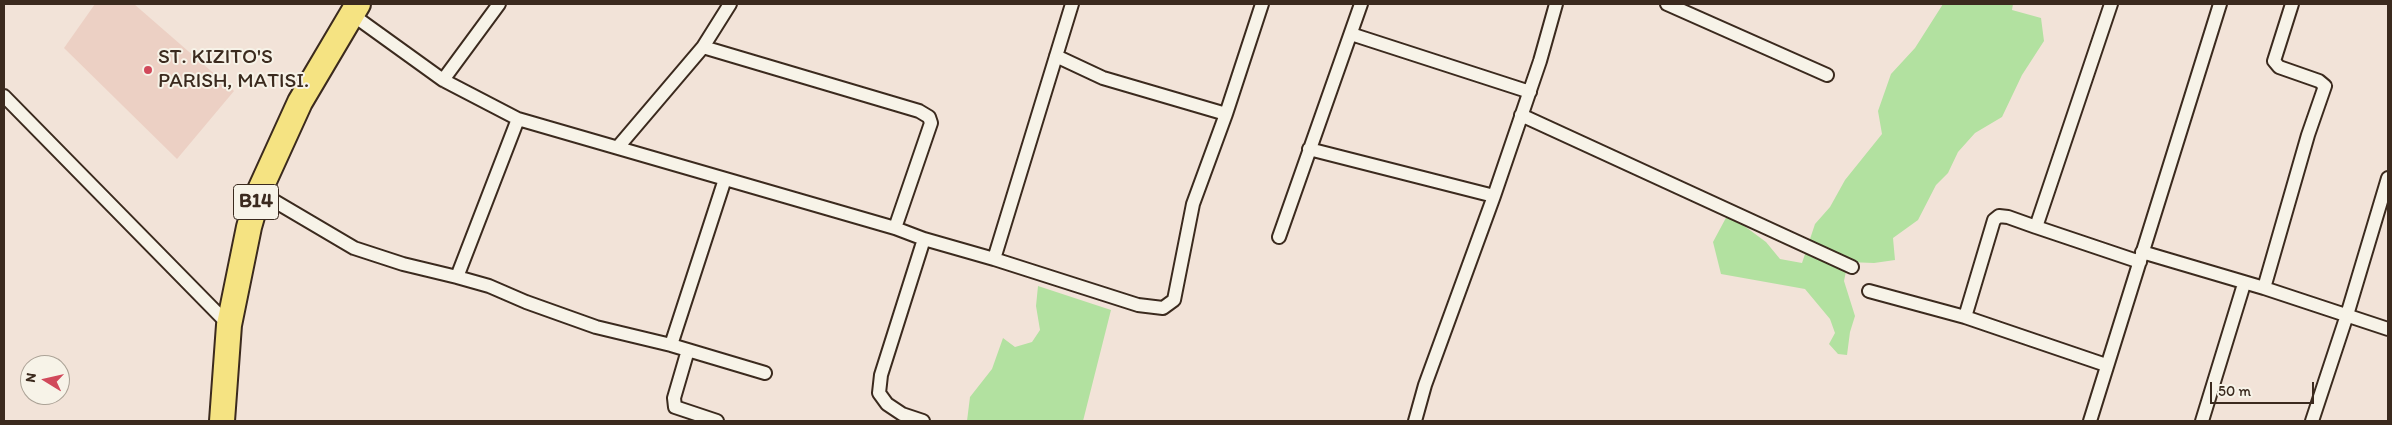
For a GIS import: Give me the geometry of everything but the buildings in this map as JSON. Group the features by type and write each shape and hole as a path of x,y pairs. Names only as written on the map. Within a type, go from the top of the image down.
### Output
{"highway":[{"name":"B14","path":"222,421 229,324 249,227 259,192 300,102 354,9"}],"street":[{"path":"443,80 499,4"},
{"path":"618,148 703,48 730,4"},
{"path":"994,259 1072,4"},
{"path":"354,9 443,80 518,119 895,228 924,239 994,259 1138,305 1163,308 1174,300 1193,204 1226,114 1262,4"},
{"path":"1279,237 1361,4"},
{"path":"1415,421 1425,385 1530,92 1556,4"},
{"path":"1667,4 1827,74"},
{"path":"2036,227 2111,4"},
{"path":"2090,421 2220,4"},
{"path":"2264,288 2308,135 2325,86 2319,81 2278,67 2274,61 2292,4"},
{"path":"1351,34 1530,92"},
{"path":"703,48 919,111 929,117 931,123 895,228"},
{"path":"1056,56 1103,78 1226,114"},
{"path":"4,96 229,324"},
{"path":"1521,116 1852,266"},
{"path":"457,277 518,119"},
{"path":"1309,149 1494,196"},
{"path":"2312,421 2348,315 2388,178"},
{"path":"671,345 725,179"},
{"path":"259,192 354,248 403,264 489,286 526,302 596,327 671,345 765,373"},
{"path":"1965,317 1994,220 1999,216 2008,217 2036,227 2141,257 2264,288 2388,329"},
{"path":"923,421 894,409 887,404 879,393 881,375 924,239"},
{"path":"2202,421 2244,284"},
{"path":"1869,291 1965,317 2106,365"},
{"path":"688,350 674,398 675,407 717,421"}],"shaded area":[{"name":"ST. KIZITO'S PARISH, MATISI.","path":"95,4 134,4 234,91 177,159 64,48"}],"green space":[{"path":"1943,4 2013,4 2012,10 2041,18 2044,41 2022,75 2002,117 1975,133 1958,152 1948,173 1936,185 1918,220 1893,238 1895,260 1874,263 1848,262 1844,281 1855,316 1850,332 1847,355 1838,354 1829,344 1835,333 1830,319 1805,289 1721,274 1713,242 1728,214 1766,242 1780,259 1802,263 1815,224 1830,207 1845,180 1882,134 1878,111 1891,74 1915,48"},
{"path":"1038,286 1111,310 1083,421 967,421 970,397 992,369 1003,338 1015,347 1032,342 1040,330 1036,306"}],"place":[{"name":"ST. KIZITO'S PARISH, MATISI.","path":"148,70"}]}
